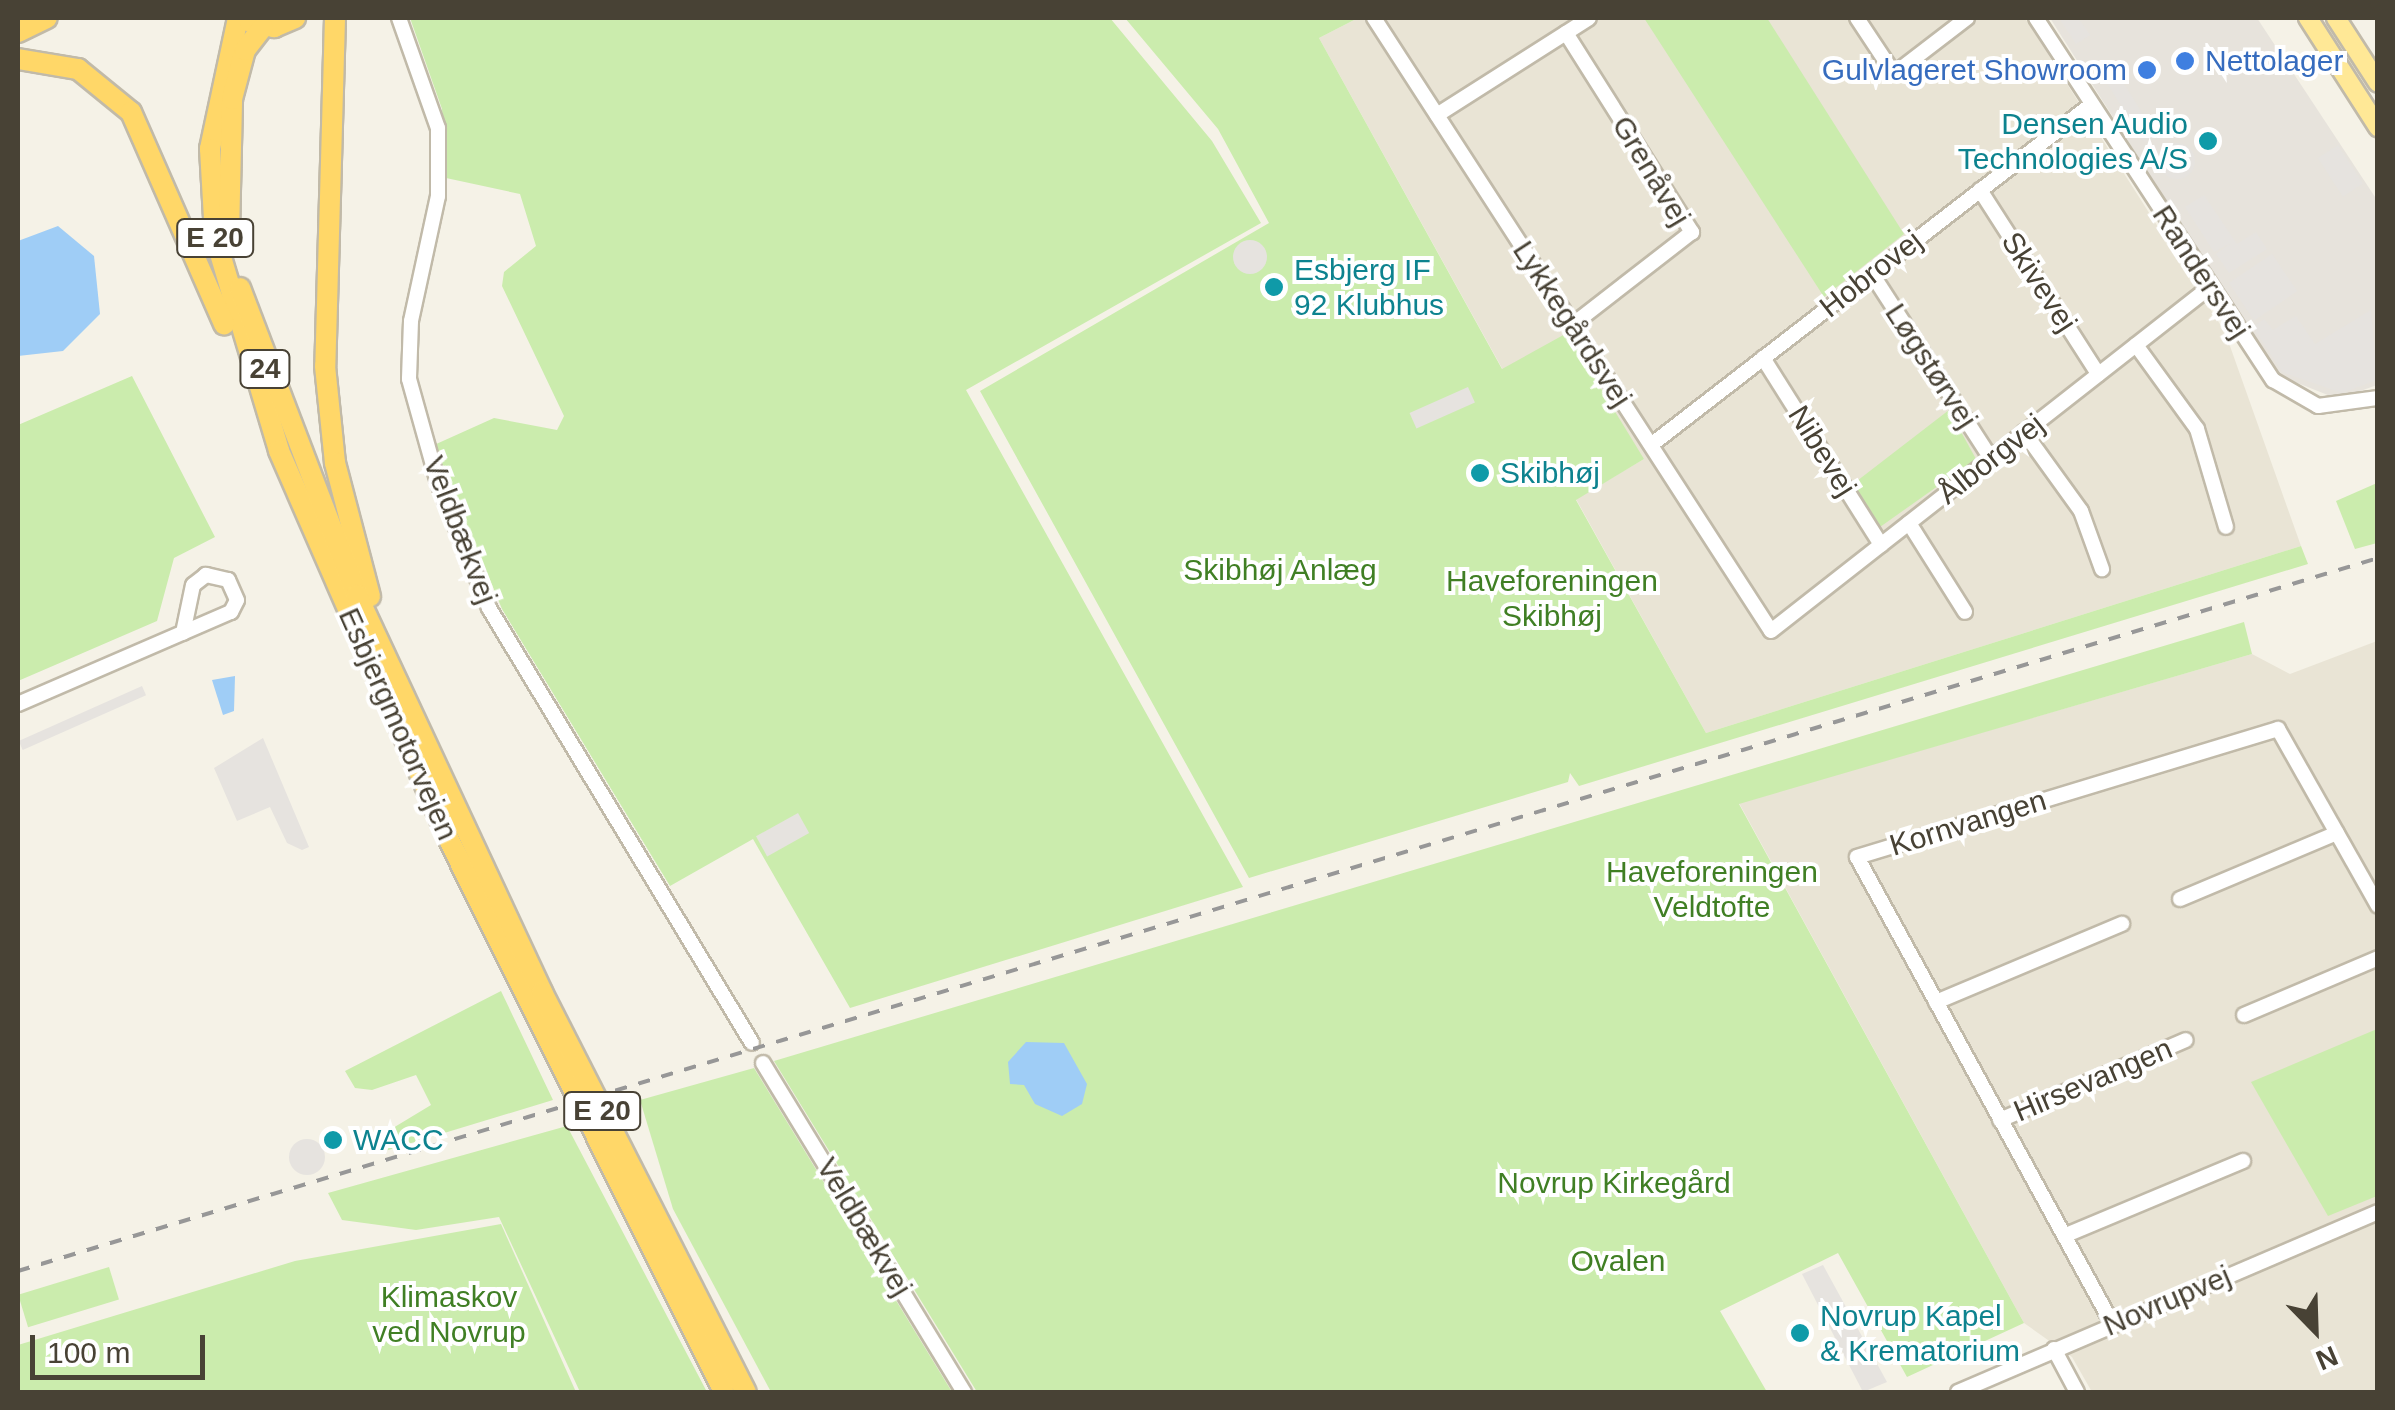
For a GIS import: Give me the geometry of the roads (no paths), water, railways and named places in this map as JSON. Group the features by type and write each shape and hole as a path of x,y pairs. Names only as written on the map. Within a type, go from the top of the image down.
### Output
{"highway":[{"path":"18,32 47,18"},
{"name":"E 20","path":"241,18 263,27"},
{"name":"Esbjergmotorvejen","path":"241,18 210,150 213,218 234,320 279,451 472,888 724,1392"},
{"path":"263,27 295,18"},
{"name":"E 20","path":"336,18 323,224 329,419 350,532 406,696"},
{"name":"Esbjergmotorvejen","path":"263,27 237,75 224,163 238,280 292,442 542,992 746,1392"},
{"path":"18,58 98,79 140,124 279,451"}],"main road":[{"path":"2308,18 2378,127"},
{"path":"2336,18 2378,83"}],"street":[{"name":"Veldbækvej","path":"399,18 438,128 438,196 411,322 410,379 444,498 488,608 752,1043"},
{"name":"Lykkegårdsvej","path":"1374,18 1771,631"},
{"path":"1438,115 1590,18"},
{"path":"1857,18 1894,74 1967,18"},
{"name":"Randersvej","path":"2036,18 2210,287 2286,391 2335,408 2378,398"},
{"name":"Grenåvej","path":"1566,32 1692,232 1572,325"},
{"name":"Hobrovej","path":"1650,445 2092,104"},
{"name":"Skivevej","path":"1980,190 2098,374"},
{"name":"Løgstørvej","path":"1872,274 1991,458"},
{"name":"Ålborgvej","path":"1771,631 2210,287"},
{"path":"2136,345 2197,429 2226,527"},
{"name":"Nibevej","path":"1763,358 1882,545"},
{"path":"2024,432 2081,511 2102,569"},
{"path":"1908,524 1965,612"},
{"path":"18,704 184,632 235,608 228,580 206,574 194,585 184,632"},
{"name":"Kornvangen","path":"2112,1323 1857,857 2278,728 2378,906"},
{"path":"2180,899 2338,832"},
{"path":"1936,1002 2122,924"},
{"path":"2244,1015 2378,958"},
{"name":"Hirsevangen","path":"2000,1120 2186,1040"},
{"name":"Veldbækvej","path":"763,1063 964,1392"},
{"path":"2066,1235 2244,1160"},
{"name":"Novrupvej","path":"1958,1392 2378,1212"},
{"path":"2054,1350 2078,1392"}],"water":[{"path":"58,226 94,256 100,314 63,351 18,356 18,241"},
{"path":"235,676 234,711 223,715 212,680"},
{"path":"1026,1042 1064,1043 1087,1084 1082,1104 1062,1116 1035,1104 1024,1085 1010,1084 1008,1062"}],"railway":[{"path":"18,1271 2378,558"}],"place":[{"name":"Nettolager","path":"2185,61"},
{"name":"Gulvlageret Showroom","path":"2147,70"},
{"name":"Densen Audio Technologies A/S","path":"2208,141"},
{"name":"Esbjerg IF 92 Klubhus","path":"1274,287"},
{"name":"Skibhøj","path":"1480,473"},
{"name":"WACC","path":"333,1140"},
{"name":"Novrup Kapel & Krematorium","path":"1800,1333"}],"park label":[{"name":"Skibhøj Anlæg","path":"1280,570"},
{"name":"Haveforeningen Skibhøj","path":"1552,598"},
{"name":"Haveforeningen Veldtofte","path":"1712,889"},
{"name":"Novrup Kirkegård","path":"1614,1183"},
{"name":"Ovalen","path":"1618,1261"},
{"name":"Klimaskov ved Novrup","path":"449,1314"}]}
